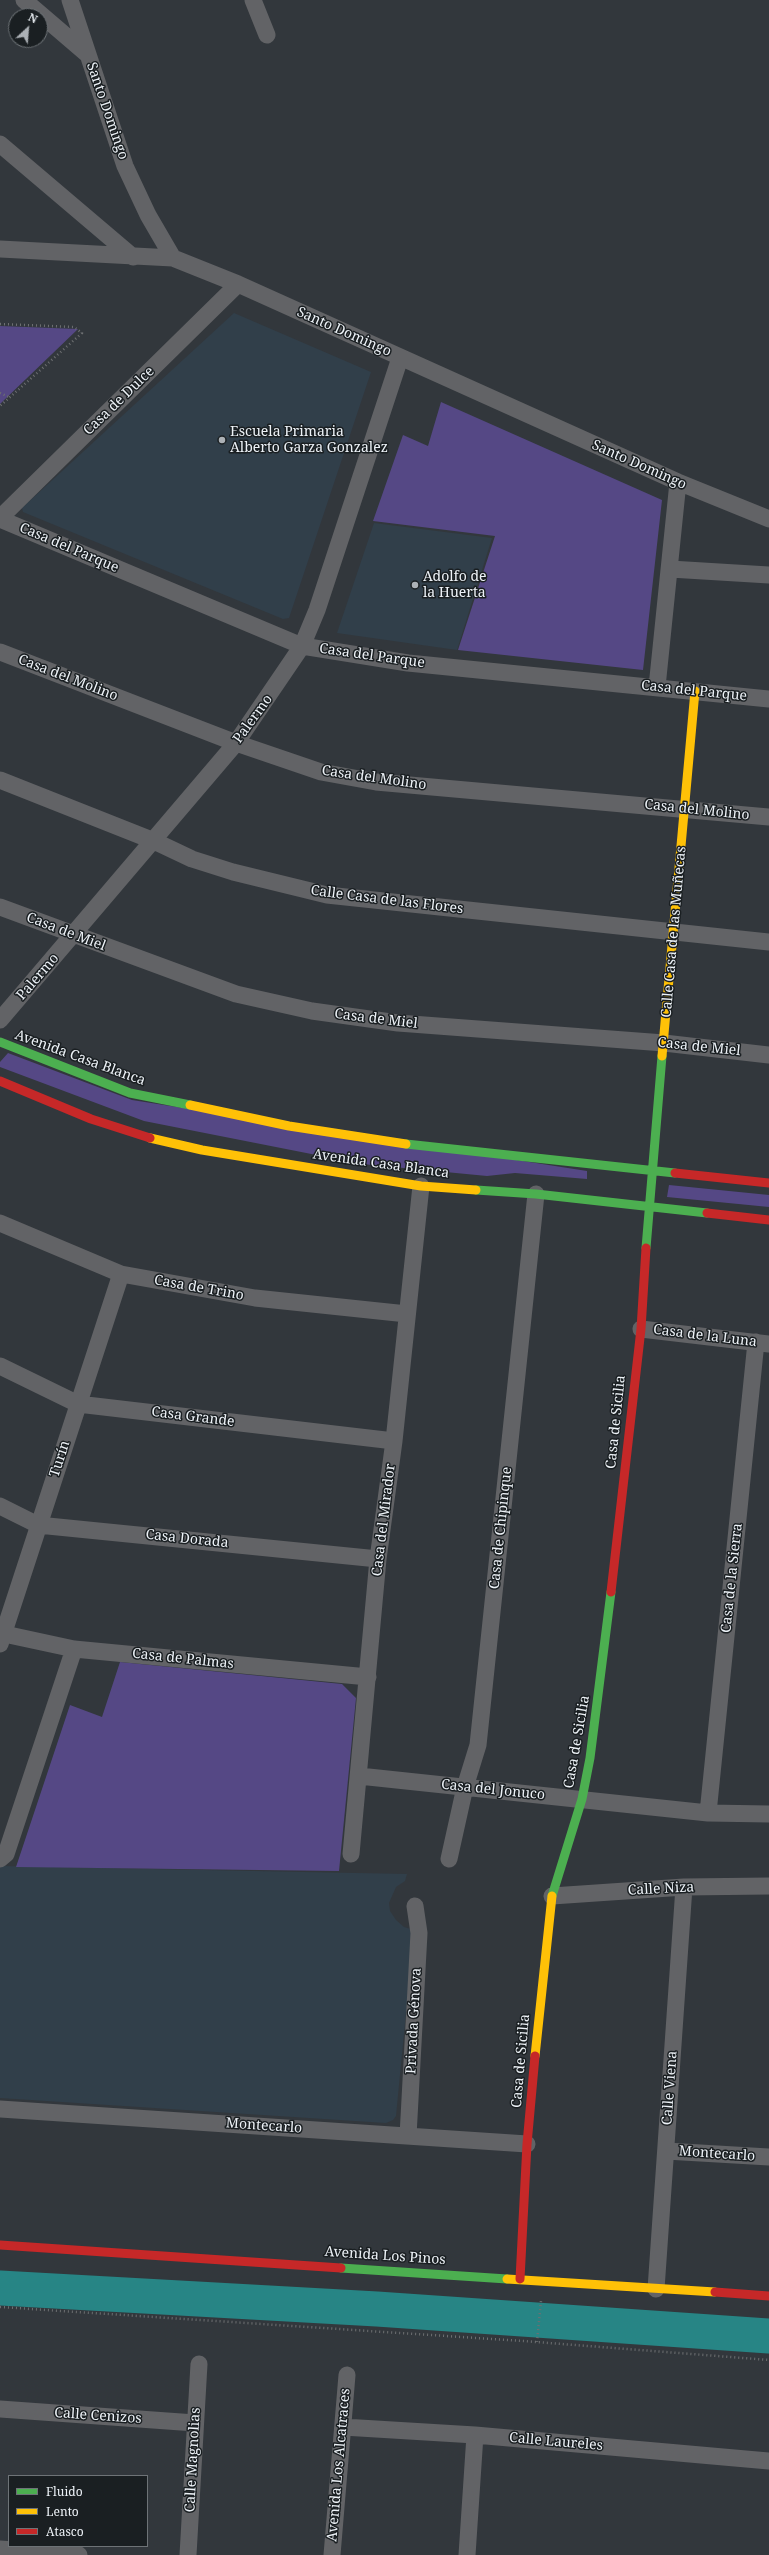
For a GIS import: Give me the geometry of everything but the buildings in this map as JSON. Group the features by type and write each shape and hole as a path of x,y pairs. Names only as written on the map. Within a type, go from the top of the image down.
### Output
{"street":[{"path":"24,0 88,54"},
{"name":"Santo Domingo","path":"70,0 128,172 148,215 173,258 238,284 678,482 769,519"},
{"path":"253,0 266,35"},
{"path":"0,144 133,257"},
{"path":"0,249 173,258"},
{"name":"Casa de Dulce","path":"0,518 238,284"},
{"name":"Palermo","path":"0,1020 74,936 236,743 302,646 317,610 400,358"},
{"path":"658,687 678,482"},
{"name":"Casa del Parque","path":"0,518 302,646 408,663 769,699"},
{"path":"670,569 769,575"},
{"name":"Casa del Molino","path":"0,652 236,743 321,772 369,780 685,808 769,818"},
{"name":"Calle Casa de las Muñecas","path":"648,1207 695,691"},
{"name":"Calle Casa de las Flores","path":"0,780 154,841 192,859 233,872 327,895 769,942"},
{"name":"Casa de Miel","path":"0,907 74,936 236,994 312,1011 398,1023 664,1043 769,1054"},
{"name":"Avenida Casa Blanca","path":"0,1042 130,1093 162,1101 289,1126 398,1143 652,1172 769,1183"},
{"name":"Avenida Casa Blanca","path":"0,1081 91,1119 171,1144 421,1186 536,1194 769,1220"},
{"name":"Casa del Mirador","path":"351,1854 360,1776 378,1558 394,1440 421,1186"},
{"name":"Casa de Chipinque","path":"449,1859 465,1787 478,1744 536,1194"},
{"name":"Casa de Sicilia","path":"520,2279 527,2144 545,1948 552,1896 582,1799 598,1706 641,1329 648,1207"},
{"name":"Casa de Trino","path":"0,1223 120,1274 255,1298 408,1314"},
{"name":"Turín","path":"1,1637 120,1274"},
{"name":"Casa de la Luna","path":"641,1329 762,1343"},
{"name":"Casa de la Sierra","path":"708,1813 762,1343"},
{"name":"Casa Grande","path":"0,1366 78,1404 394,1440"},
{"name":"Casa Dorada","path":"0,1506 38,1525 378,1558"},
{"name":"Casa de Palmas","path":"1,1637 74,1649 368,1677"},
{"path":"0,1859 6,1854 74,1649"},
{"name":"Casa del Jonuco","path":"360,1776 708,1813 769,1814"},
{"name":"Calle Niza","path":"552,1896 684,1887 769,1886"},
{"name":"Calle Viena","path":"656,2289 684,1887"},
{"name":"Privada Génova","path":"408,2136 419,1933 415,1906"},
{"name":"Montecarlo","path":"0,2109 527,2144"},
{"name":"Montecarlo","path":"666,2151 769,2157"},
{"name":"Avenida Los Pinos","path":"0,2244 769,2296"},
{"name":"Calle Magnolias","path":"188,2555 199,2364"},
{"name":"Avenida Los Alcatraces","path":"332,2555 347,2375"},
{"name":"Calle Cenizos","path":"0,2408 195,2423"},
{"name":"Calle Laureles","path":"343,2427 475,2435 769,2461"},
{"path":"467,2555 475,2435"},
{"path":"0,2549 79,2555"}],"path":[{"path":"0,324 74,328 82,333 0,406"},
{"path":"0,393 9,397"},
{"path":"538,2342 542,2280"},
{"path":"0,2307 538,2342 769,2360"}],"shaded area":[{"name":"Escuela Primaria Alberto Garza Gonzalez","path":"234,313 371,372 289,618 283,619 23,512 22,508"},
{"path":"0,326 78,329 0,404"},
{"path":"441,402 662,500 643,670 458,650 495,536 373,521 403,435 428,446"},
{"name":"Adolfo de la Huerta","path":"374,523 492,538 457,650 337,633"},
{"path":"8,1053 132,1100 587,1171 587,1179 515,1173 487,1176 362,1164 144,1121 0,1067 0,1062"},
{"path":"669,1185 769,1195 769,1207 667,1197"},
{"path":"120,1662 342,1684 356,1698 339,1871 16,1867 70,1705 102,1717"},
{"path":"0,1866 407,1874 405,1881 396,1887 389,1903 390,1911 396,1920 404,1927 414,1930 396,2116 393,2120 386,2123 0,2098"}],"waterway":[{"path":"0,2288 377,2309 769,2336"}],"traffic: fast":[{"path":"0,1042 130,1093 190,1105"},
{"path":"646,1248 662,1056"},
{"path":"406,1144 675,1173"},
{"path":"476,1190 536,1194 707,1213"},
{"path":"552,1896 582,1799 590,1758 611,1592"},
{"path":"341,2268 507,2279"}],"traffic: slow":[{"path":"662,1056 695,691"},
{"path":"190,1105 289,1126 406,1144"},
{"path":"150,1138 202,1150 421,1186 476,1190"},
{"path":"535,2056 552,1896"},
{"path":"507,2279 715,2292"}],"traffic: jam":[{"path":"0,1081 91,1119 150,1138"},
{"path":"675,1173 769,1183"},
{"path":"707,1213 769,1220"},
{"path":"611,1592 641,1329 646,1248"},
{"path":"520,2279 527,2144 535,2056"},
{"path":"0,2245 341,2268"},
{"path":"715,2292 769,2296"}],"place":[{"name":"Escuela Primaria Alberto Garza Gonzalez","path":"222,440"},
{"name":"Adolfo de la Huerta","path":"415,585"}]}
